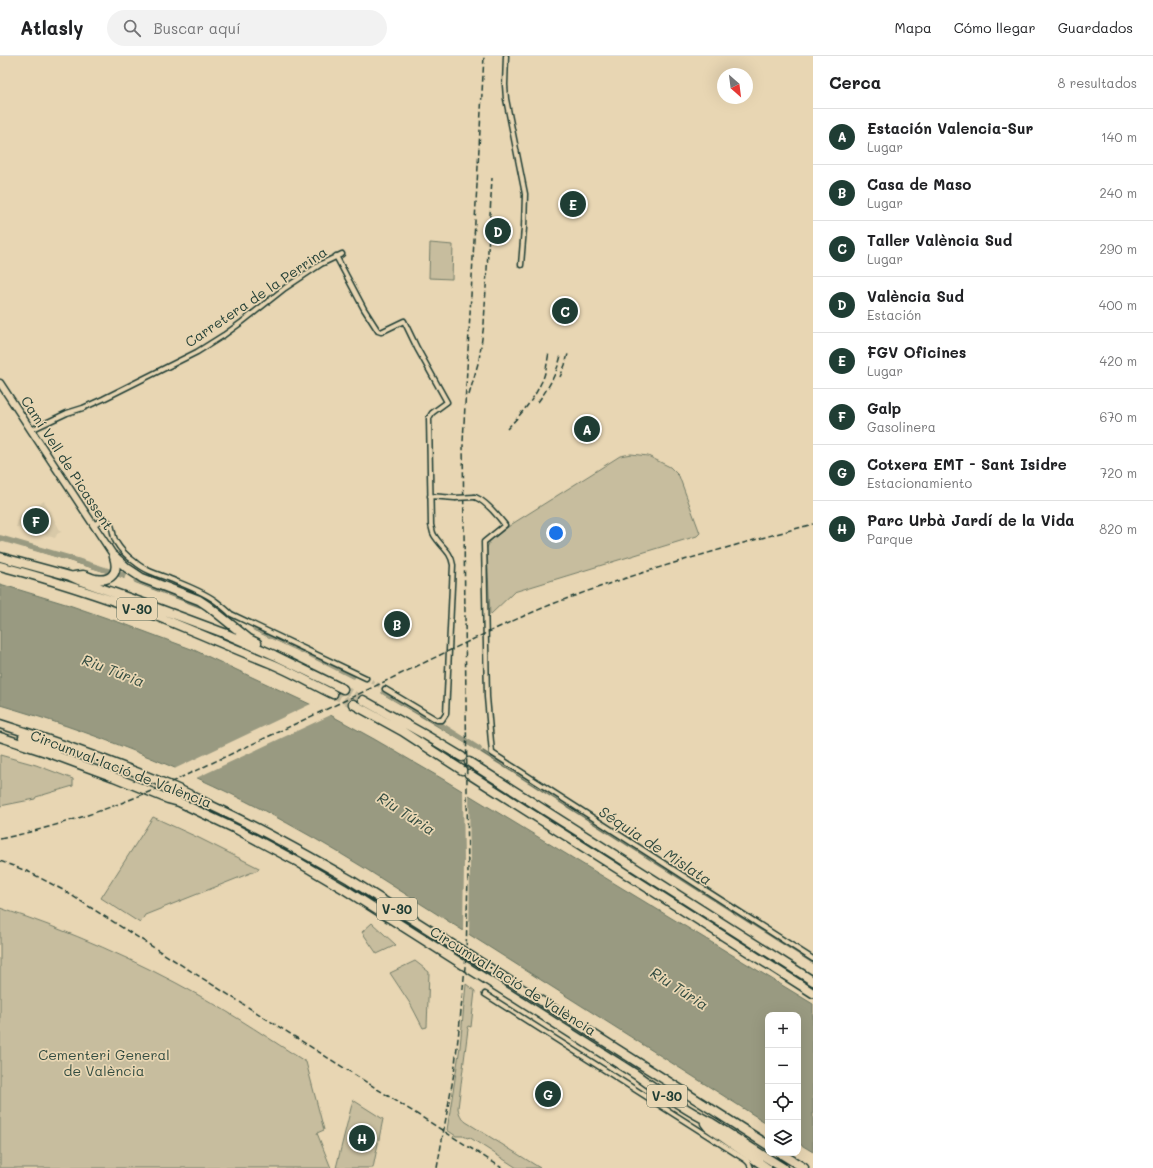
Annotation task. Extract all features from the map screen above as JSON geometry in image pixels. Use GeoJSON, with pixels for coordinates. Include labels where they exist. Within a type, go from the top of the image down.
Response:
{"type":"FeatureCollection","features":[{"type":"Feature","properties":{"kind":"highway"},"geometry":{"type":"LineString","coordinates":[[70,576],[83,575],[103,580],[108,578],[112,576],[116,568],[114,556]]}},
{"type":"Feature","properties":{"kind":"highway"},"geometry":{"type":"LineString","coordinates":[[114,556],[127,568],[142,578],[199,600],[249,639],[264,647],[274,655]]}},
{"type":"Feature","properties":{"kind":"highway","name":"V-30"},"geometry":{"type":"LineString","coordinates":[[0,557],[70,576],[224,633],[274,655],[343,689]]}},
{"type":"Feature","properties":{"kind":"highway","name":"V-30"},"geometry":{"type":"LineString","coordinates":[[0,566],[79,589],[157,616],[258,659],[271,663],[333,694]]}},
{"type":"Feature","properties":{"kind":"highway"},"geometry":{"type":"LineString","coordinates":[[157,608],[166,614],[194,625],[260,656],[271,663]]}},
{"type":"Feature","properties":{"kind":"highway"},"geometry":{"type":"LineString","coordinates":[[363,700],[466,760],[813,981]]}},
{"type":"Feature","properties":{"kind":"highway"},"geometry":{"type":"LineString","coordinates":[[353,704],[402,731],[813,993]]}},
{"type":"Feature","properties":{"kind":"highway","name":"Circumval·lació de València"},"geometry":{"type":"LineString","coordinates":[[0,724],[54,741],[173,787],[300,850],[349,879],[765,1143]]}},
{"type":"Feature","properties":{"kind":"highway"},"geometry":{"type":"LineString","coordinates":[[0,729],[115,772],[169,795],[179,802]]}},
{"type":"Feature","properties":{"kind":"highway","name":"Circumval·lació de València"},"geometry":{"type":"LineString","coordinates":[[0,737],[58,756],[179,802],[238,830],[284,855],[344,889],[783,1168]]}},
{"type":"Feature","properties":{"kind":"highway"},"geometry":{"type":"LineString","coordinates":[[790,967],[803,969],[813,975]]}},
{"type":"Feature","properties":{"kind":"highway"},"geometry":{"type":"LineString","coordinates":[[699,1116],[708,1127],[767,1168]]}},
{"type":"Feature","properties":{"kind":"highway"},"geometry":{"type":"LineString","coordinates":[[785,1156],[804,1168]]}},
{"type":"Feature","properties":{"kind":"street"},"geometry":{"type":"LineString","coordinates":[[506,56],[506,99],[524,194],[524,228],[521,265]]}},
{"type":"Feature","properties":{"kind":"street","name":"Carretera de la Perrina"},"geometry":{"type":"LineString","coordinates":[[31,430],[67,413],[103,399],[197,352],[242,322],[285,288],[321,264],[342,254]]}},
{"type":"Feature","properties":{"kind":"street"},"geometry":{"type":"LineString","coordinates":[[336,256],[364,309],[378,331],[381,332],[404,321],[447,402],[432,413],[429,418],[431,525],[434,535],[448,551],[453,565],[446,714],[442,720],[437,720],[385,689]]}},
{"type":"Feature","properties":{"kind":"street","name":"Camí Vell de Picassent"},"geometry":{"type":"LineString","coordinates":[[0,383],[114,556]]}},
{"type":"Feature","properties":{"kind":"street"},"geometry":{"type":"LineString","coordinates":[[430,496],[455,498],[475,497],[480,499],[505,525],[484,542],[487,697],[492,753],[813,959]]}},
{"type":"Feature","properties":{"kind":"street"},"geometry":{"type":"LineString","coordinates":[[93,525],[104,519],[108,520],[113,528],[116,544],[133,561],[149,571],[201,592],[217,602],[231,614],[366,678]]}},
{"type":"Feature","properties":{"kind":"street"},"geometry":{"type":"LineString","coordinates":[[485,994],[746,1160],[751,1168]]}},
{"type":"Feature","properties":{"kind":"shaded area"},"geometry":{"type":"Polygon","coordinates":[[[44,501],[61,532],[57,534],[55,538],[16,527],[20,515],[44,501]]]}},
{"type":"Feature","properties":{"kind":"green space"},"geometry":{"type":"Polygon","coordinates":[[[430,243],[453,245],[452,279],[429,278],[430,243]]]}},
{"type":"Feature","properties":{"kind":"green space"},"geometry":{"type":"Polygon","coordinates":[[[631,454],[648,456],[670,467],[679,476],[700,533],[697,536],[514,592],[490,615],[487,548],[490,541],[512,524],[620,456],[631,454]]]}},
{"type":"Feature","properties":{"kind":"green space"},"geometry":{"type":"Polygon","coordinates":[[[0,755],[36,765],[73,779],[73,786],[36,797],[35,799],[0,806],[0,755]]]}},
{"type":"Feature","properties":{"kind":"green space"},"geometry":{"type":"Polygon","coordinates":[[[153,817],[259,868],[258,870],[145,915],[140,923],[101,898],[153,817]]]}},
{"type":"Feature","properties":{"kind":"green space","name":"Cementeri General de València"},"geometry":{"type":"Polygon","coordinates":[[[0,908],[77,936],[152,970],[240,1020],[306,1062],[324,1130],[317,1133],[331,1168],[0,1168],[0,908]]]}},
{"type":"Feature","properties":{"kind":"green space"},"geometry":{"type":"Polygon","coordinates":[[[372,923],[396,945],[377,954],[362,932],[372,923]]]}},
{"type":"Feature","properties":{"kind":"green space"},"geometry":{"type":"Polygon","coordinates":[[[415,961],[429,972],[427,1027],[423,1028],[411,1005],[390,973],[415,961]]]}},
{"type":"Feature","properties":{"kind":"green space"},"geometry":{"type":"Polygon","coordinates":[[[466,984],[475,991],[471,1027],[468,1026],[467,1028],[458,1108],[460,1114],[466,1122],[540,1168],[517,1168],[469,1137],[456,1136],[447,1130],[460,1047],[466,984]]]}},
{"type":"Feature","properties":{"kind":"green space"},"geometry":{"type":"Polygon","coordinates":[[[353,1100],[383,1119],[373,1168],[336,1168],[353,1100]]]}},
{"type":"Feature","properties":{"kind":"water","name":"Riu Túria"},"geometry":{"type":"Polygon","coordinates":[[[0,584],[69,605],[194,650],[314,706],[441,778],[813,1004],[813,1152],[801,1145],[801,1012],[765,1012],[765,1122],[366,869],[288,823],[230,793],[166,764],[67,726],[0,705],[0,584]]]}},
{"type":"Feature","properties":{"kind":"pier"},"geometry":{"type":"Polygon","coordinates":[[[313,703],[333,714],[194,779],[172,770],[313,703]]]}},
{"type":"Feature","properties":{"kind":"pier"},"geometry":{"type":"Polygon","coordinates":[[[463,788],[469,793],[469,935],[463,932],[463,788]]]}},
{"type":"Feature","properties":{"kind":"waterway","name":"Séquia de Mislata"},"geometry":{"type":"LineString","coordinates":[[0,538],[112,572]]}},
{"type":"Feature","properties":{"kind":"waterway","name":"Séquia de Mislata"},"geometry":{"type":"LineString","coordinates":[[0,539],[110,573]]}},
{"type":"Feature","properties":{"kind":"waterway","name":"Séquia de Mislata"},"geometry":{"type":"LineString","coordinates":[[118,574],[123,575]]}},
{"type":"Feature","properties":{"kind":"waterway","name":"Séquia de Mislata"},"geometry":{"type":"LineString","coordinates":[[117,575],[124,578]]}},
{"type":"Feature","properties":{"kind":"waterway","name":"Séquia de Mislata"},"geometry":{"type":"LineString","coordinates":[[136,580],[179,596]]}},
{"type":"Feature","properties":{"kind":"waterway","name":"Séquia de Mislata"},"geometry":{"type":"LineString","coordinates":[[135,582],[200,607]]}},
{"type":"Feature","properties":{"kind":"waterway","name":"Séquia de Mislata"},"geometry":{"type":"LineString","coordinates":[[255,628],[353,676]]}},
{"type":"Feature","properties":{"kind":"waterway","name":"Séquia de Mislata"},"geometry":{"type":"LineString","coordinates":[[254,630],[311,656],[352,677]]}},
{"type":"Feature","properties":{"kind":"waterway","name":"Séquia de Mislata"},"geometry":{"type":"LineString","coordinates":[[384,692],[422,713],[479,749]]}},
{"type":"Feature","properties":{"kind":"waterway","name":"Séquia de Mislata"},"geometry":{"type":"LineString","coordinates":[[384,694],[478,750]]}},
{"type":"Feature","properties":{"kind":"waterway","name":"Séquia de Mislata"},"geometry":{"type":"LineString","coordinates":[[483,751],[788,945]]}},
{"type":"Feature","properties":{"kind":"waterway","name":"Séquia de Mislata"},"geometry":{"type":"LineString","coordinates":[[481,752],[813,963]]}},
{"type":"Feature","properties":{"kind":"tunnel"},"geometry":{"type":"LineString","coordinates":[[366,678],[385,689]]}},
{"type":"Feature","properties":{"kind":"tunnel"},"geometry":{"type":"LineString","coordinates":[[343,689],[363,700]]}},
{"type":"Feature","properties":{"kind":"tunnel"},"geometry":{"type":"LineString","coordinates":[[333,694],[353,704]]}},
{"type":"Feature","properties":{"kind":"railway"},"geometry":{"type":"LineString","coordinates":[[437,1168],[454,1073],[466,956],[468,875],[463,442],[484,56]]}},
{"type":"Feature","properties":{"kind":"railway"},"geometry":{"type":"LineString","coordinates":[[469,395],[479,360],[484,324],[492,178]]}},
{"type":"Feature","properties":{"kind":"railway"},"geometry":{"type":"LineString","coordinates":[[507,429],[526,408],[538,390],[544,376],[549,352]]}},
{"type":"Feature","properties":{"kind":"railway"},"geometry":{"type":"LineString","coordinates":[[560,377],[568,354]]}},
{"type":"Feature","properties":{"kind":"railway"},"geometry":{"type":"LineString","coordinates":[[538,402],[552,380],[561,355]]}},
{"type":"Feature","properties":{"kind":"railway"},"geometry":{"type":"LineString","coordinates":[[0,839],[83,817],[163,786],[490,631],[550,605],[648,571],[713,551],[813,524]]}},
{"type":"Feature","properties":{"kind":"railway"},"geometry":{"type":"LineString","coordinates":[[0,861],[29,872],[63,890],[502,1168]]}},
{"type":"Feature","properties":{"kind":"place","name":"FGV Oficines"},"geometry":{"type":"Point","coordinates":[573,204]}},
{"type":"Feature","properties":{"kind":"place","name":"València Sud"},"geometry":{"type":"Point","coordinates":[498,231]}},
{"type":"Feature","properties":{"kind":"place","name":"Taller València Sud"},"geometry":{"type":"Point","coordinates":[565,311]}},
{"type":"Feature","properties":{"kind":"place","name":"Estación Valencia-Sur"},"geometry":{"type":"Point","coordinates":[587,429]}},
{"type":"Feature","properties":{"kind":"place","name":"Galp"},"geometry":{"type":"Point","coordinates":[36,521]}},
{"type":"Feature","properties":{"kind":"place","name":"Casa de Maso"},"geometry":{"type":"Point","coordinates":[397,624]}},
{"type":"Feature","properties":{"kind":"place","name":"Cotxera EMT - Sant Isidre"},"geometry":{"type":"Point","coordinates":[548,1094]}},
{"type":"Feature","properties":{"kind":"place","name":"Parc Urbà Jardí de la Vida"},"geometry":{"type":"Point","coordinates":[362,1138]}}]}
